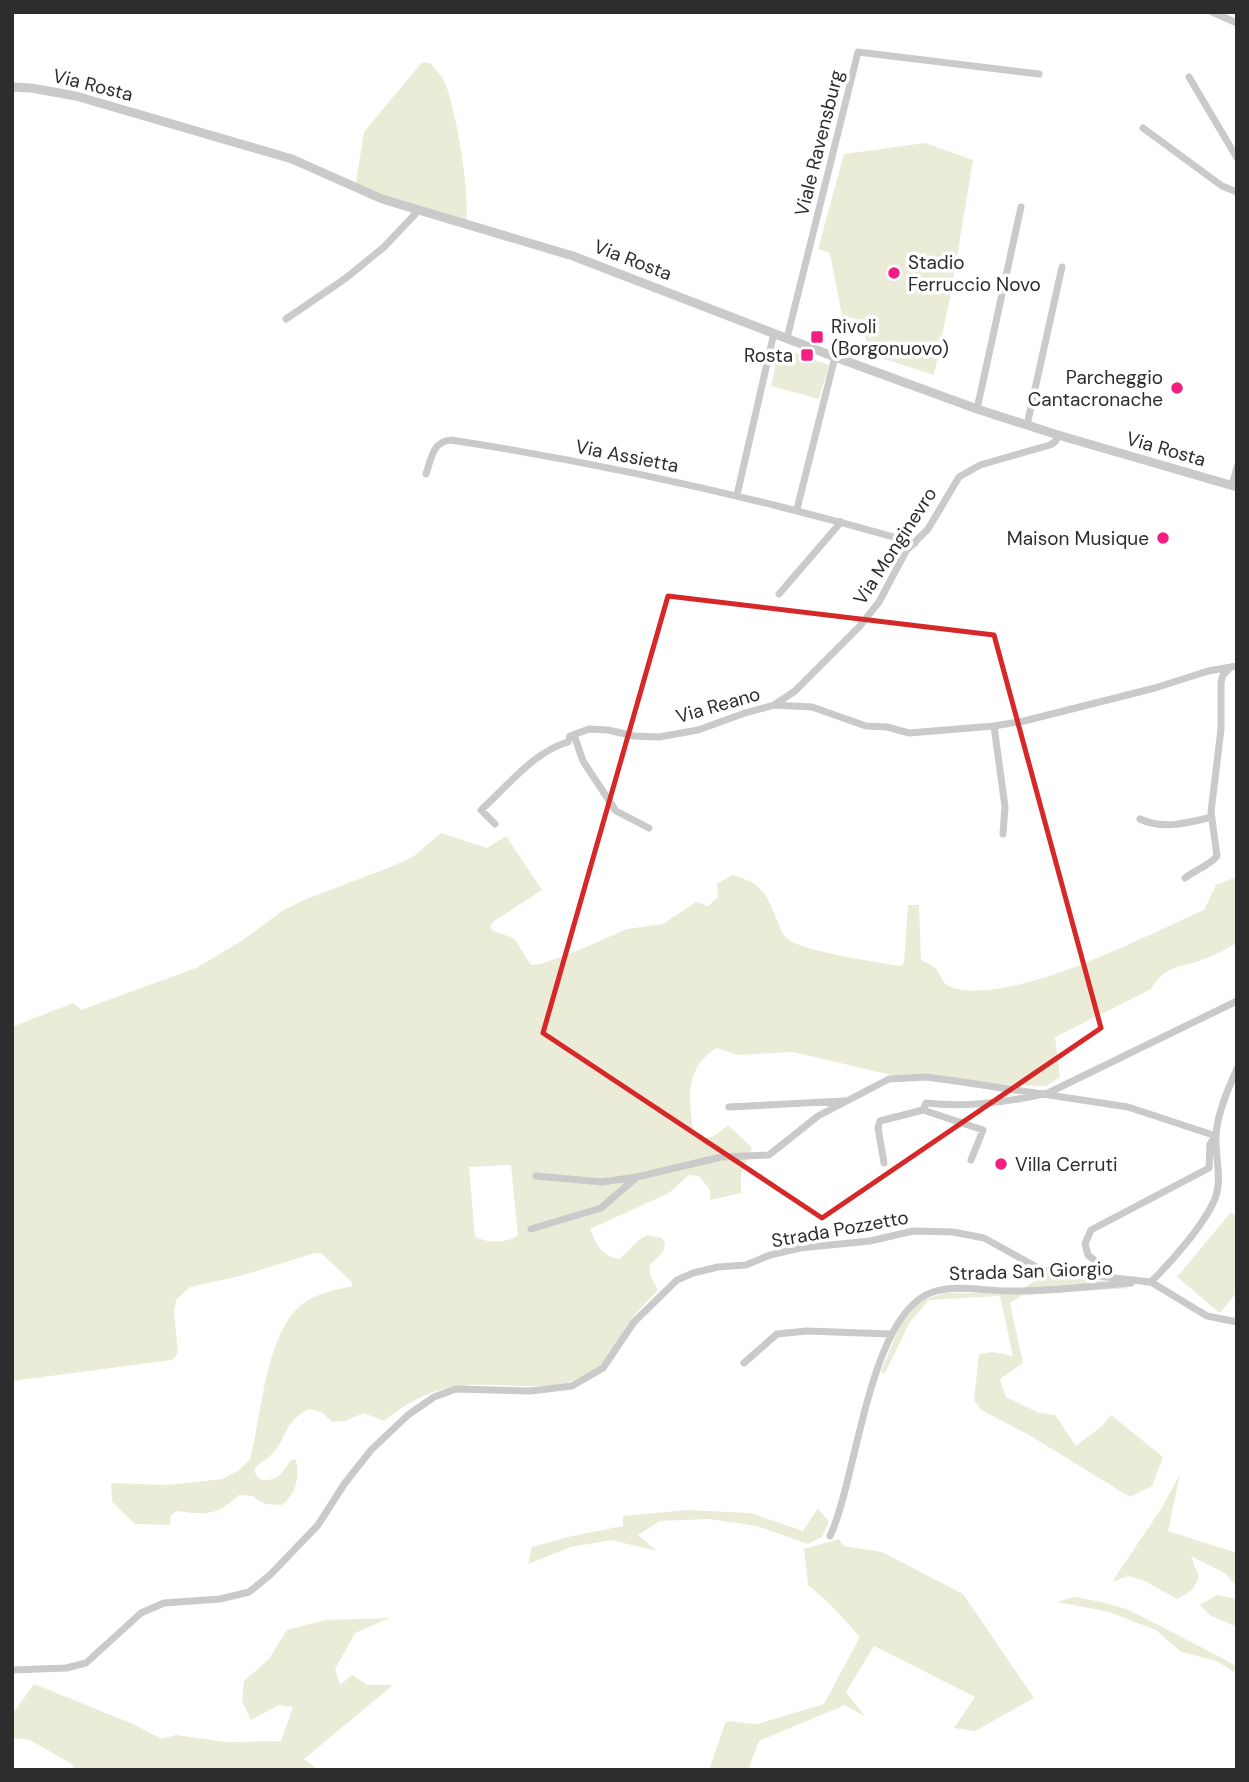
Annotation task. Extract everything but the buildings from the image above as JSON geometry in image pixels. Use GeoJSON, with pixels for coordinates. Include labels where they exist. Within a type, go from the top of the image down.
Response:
{"type":"FeatureCollection","features":[{"type":"Feature","properties":{"kind":"street"},"geometry":{"type":"LineString","coordinates":[[1212,12],[1237,23]]}},
{"type":"Feature","properties":{"kind":"street","name":"Viale Ravensburg"},"geometry":{"type":"LineString","coordinates":[[787,338],[858,52],[1039,74]]}},
{"type":"Feature","properties":{"kind":"street"},"geometry":{"type":"LineString","coordinates":[[1189,77],[1237,158]]}},
{"type":"Feature","properties":{"kind":"street","name":"Via Rosta"},"geometry":{"type":"LineString","coordinates":[[12,87],[76,96],[292,159],[369,194],[548,247],[977,409],[1235,487]]}},
{"type":"Feature","properties":{"kind":"street"},"geometry":{"type":"LineString","coordinates":[[1143,128],[1222,186],[1237,192]]}},
{"type":"Feature","properties":{"kind":"street"},"geometry":{"type":"LineString","coordinates":[[977,409],[1020,207]]}},
{"type":"Feature","properties":{"kind":"street"},"geometry":{"type":"LineString","coordinates":[[286,319],[346,278],[384,247],[419,210]]}},
{"type":"Feature","properties":{"kind":"street"},"geometry":{"type":"LineString","coordinates":[[1027,425],[1062,267]]}},
{"type":"Feature","properties":{"kind":"street"},"geometry":{"type":"LineString","coordinates":[[737,495],[774,333]]}},
{"type":"Feature","properties":{"kind":"street"},"geometry":{"type":"LineString","coordinates":[[797,509],[835,357]]}},
{"type":"Feature","properties":{"kind":"street","name":"Via Monginevro"},"geometry":{"type":"LineString","coordinates":[[774,705],[795,691],[859,627],[879,602],[906,551],[928,529],[954,484],[965,472],[980,465],[1050,445],[1056,441],[1058,435]]}},
{"type":"Feature","properties":{"kind":"street","name":"Via Assietta"},"geometry":{"type":"LineString","coordinates":[[426,474],[436,446],[442,441],[452,440],[611,468],[737,495],[797,509],[915,543]]}},
{"type":"Feature","properties":{"kind":"street"},"geometry":{"type":"LineString","coordinates":[[1235,487],[1237,467]]}},
{"type":"Feature","properties":{"kind":"street"},"geometry":{"type":"LineString","coordinates":[[779,594],[841,522]]}},
{"type":"Feature","properties":{"kind":"street"},"geometry":{"type":"LineString","coordinates":[[1185,877],[1212,862],[1217,856],[1212,817],[1221,729],[1221,682],[1223,675],[1234,666]]}},
{"type":"Feature","properties":{"kind":"street","name":"Via Reano"},"geometry":{"type":"LineString","coordinates":[[495,824],[481,810],[532,760],[553,747],[568,743],[569,736],[589,729],[659,737],[698,730],[774,705],[812,707],[866,726],[887,727],[909,733],[994,726],[1024,722],[1234,666]]}},
{"type":"Feature","properties":{"kind":"street"},"geometry":{"type":"LineString","coordinates":[[994,726],[1005,807],[1003,834]]}},
{"type":"Feature","properties":{"kind":"street"},"geometry":{"type":"LineString","coordinates":[[574,735],[583,761],[616,811],[649,828]]}},
{"type":"Feature","properties":{"kind":"street"},"geometry":{"type":"LineString","coordinates":[[1140,819],[1152,825],[1168,825],[1212,817]]}},
{"type":"Feature","properties":{"kind":"street"},"geometry":{"type":"LineString","coordinates":[[923,1110],[926,1103],[952,1106],[1048,1093],[1237,1001]]}},
{"type":"Feature","properties":{"kind":"street"},"geometry":{"type":"LineString","coordinates":[[1236,1320],[1207,1316],[1151,1282],[1191,1237],[1215,1198],[1219,1181],[1216,1136],[1224,1101],[1237,1069]]}},
{"type":"Feature","properties":{"kind":"street"},"geometry":{"type":"LineString","coordinates":[[536,1176],[602,1182],[637,1177],[721,1157],[769,1156],[818,1116],[889,1079],[926,1077],[1007,1090],[1048,1093],[1128,1107],[1216,1136]]}},
{"type":"Feature","properties":{"kind":"street"},"geometry":{"type":"LineString","coordinates":[[729,1107],[846,1101]]}},
{"type":"Feature","properties":{"kind":"street"},"geometry":{"type":"LineString","coordinates":[[884,1163],[878,1128],[880,1121],[923,1110],[983,1130],[971,1160]]}},
{"type":"Feature","properties":{"kind":"street"},"geometry":{"type":"LineString","coordinates":[[1093,1259],[1088,1255],[1085,1244],[1091,1230],[1209,1168],[1210,1144],[1216,1136]]}},
{"type":"Feature","properties":{"kind":"street"},"geometry":{"type":"LineString","coordinates":[[531,1229],[601,1208],[637,1177]]}},
{"type":"Feature","properties":{"kind":"street","name":"Strada Pozzetto"},"geometry":{"type":"LineString","coordinates":[[12,1670],[66,1668],[86,1662],[141,1613],[164,1603],[220,1599],[249,1591],[270,1575],[318,1525],[345,1483],[371,1450],[408,1415],[434,1397],[456,1389],[531,1391],[572,1386],[603,1368],[635,1322],[677,1280],[693,1273],[718,1267],[746,1265],[770,1255],[800,1248],[870,1241],[913,1231],[953,1232],[984,1238],[1042,1270],[1151,1282]]}},
{"type":"Feature","properties":{"kind":"street","name":"Strada San Giorgio"},"geometry":{"type":"LineString","coordinates":[[830,1536],[871,1390],[890,1334],[920,1297],[935,1291],[957,1288],[1010,1291],[1151,1282]]}},
{"type":"Feature","properties":{"kind":"street"},"geometry":{"type":"LineString","coordinates":[[744,1363],[777,1334],[807,1331],[890,1334]]}},
{"type":"Feature","properties":{"kind":"highlighted area"},"geometry":{"type":"Polygon","coordinates":[[[668,596],[994,635],[1101,1028],[822,1218],[543,1033],[668,596]]]}},
{"type":"Feature","properties":{"kind":"green space"},"geometry":{"type":"Polygon","coordinates":[[[422,62],[430,63],[441,76],[450,99],[464,174],[466,224],[355,188],[364,132],[422,62]]]}},
{"type":"Feature","properties":{"kind":"green space","name":"Stadio Ferruccio Novo"},"geometry":{"type":"Polygon","coordinates":[[[925,143],[973,160],[934,375],[869,354],[862,320],[842,316],[830,253],[818,249],[844,154],[925,143]]]}},
{"type":"Feature","properties":{"kind":"green space"},"geometry":{"type":"Polygon","coordinates":[[[779,347],[829,365],[819,399],[771,386],[779,347]]]}},
{"type":"Feature","properties":{"kind":"green space"},"geometry":{"type":"Polygon","coordinates":[[[441,833],[487,848],[506,836],[542,890],[490,926],[493,931],[514,938],[531,965],[574,952],[627,929],[663,924],[696,902],[708,906],[718,897],[717,884],[732,875],[758,886],[770,904],[785,937],[793,942],[839,955],[900,966],[904,963],[908,905],[919,905],[921,960],[935,968],[943,981],[957,989],[984,990],[1015,986],[1082,964],[1204,910],[1216,885],[1234,878],[1237,882],[1237,943],[1207,958],[1169,970],[1151,989],[1055,1037],[1060,1077],[1046,1086],[891,1075],[793,1052],[737,1055],[717,1048],[698,1065],[693,1076],[690,1098],[694,1136],[708,1138],[728,1125],[752,1148],[741,1176],[741,1193],[710,1200],[710,1190],[699,1176],[689,1175],[669,1193],[590,1229],[603,1252],[619,1259],[647,1235],[662,1238],[665,1244],[663,1252],[650,1265],[650,1275],[658,1290],[626,1327],[600,1366],[584,1377],[548,1386],[473,1385],[445,1389],[417,1399],[384,1421],[364,1413],[345,1421],[332,1422],[323,1413],[309,1409],[294,1420],[275,1450],[254,1471],[259,1479],[270,1480],[282,1473],[291,1460],[296,1460],[296,1485],[291,1496],[282,1505],[265,1504],[252,1496],[239,1495],[224,1507],[211,1512],[177,1511],[171,1515],[170,1525],[135,1524],[112,1502],[111,1483],[167,1485],[223,1479],[239,1470],[250,1459],[272,1355],[289,1319],[306,1301],[352,1286],[352,1282],[322,1254],[315,1253],[240,1276],[190,1287],[176,1300],[174,1312],[178,1353],[172,1360],[12,1381],[12,1027],[73,1003],[81,1010],[196,968],[243,940],[282,911],[414,856],[441,833]],[[511,1165],[469,1167],[475,1237],[497,1242],[518,1235],[511,1165]]]}},
{"type":"Feature","properties":{"kind":"green space"},"geometry":{"type":"Polygon","coordinates":[[[1231,1212],[1237,1217],[1237,1292],[1220,1313],[1177,1277],[1231,1212]]]}},
{"type":"Feature","properties":{"kind":"green space"},"geometry":{"type":"Polygon","coordinates":[[[1046,1274],[1103,1281],[1129,1288],[1023,1295],[1010,1303],[1023,1363],[1000,1379],[1006,1397],[1039,1413],[1055,1415],[1076,1446],[1102,1426],[1111,1415],[1163,1457],[1152,1486],[1130,1497],[1029,1435],[981,1410],[974,1400],[979,1354],[992,1352],[1013,1356],[1000,1296],[929,1300],[910,1322],[885,1373],[881,1372],[900,1325],[920,1301],[944,1293],[1015,1293],[1046,1274]]]}},
{"type":"Feature","properties":{"kind":"green space"},"geometry":{"type":"Polygon","coordinates":[[[1180,1474],[1168,1531],[1237,1553],[1237,1587],[1225,1573],[1191,1556],[1199,1578],[1192,1590],[1177,1599],[1145,1581],[1128,1576],[1112,1582],[1161,1509],[1180,1474]]]}},
{"type":"Feature","properties":{"kind":"green space"},"geometry":{"type":"Polygon","coordinates":[[[818,1508],[829,1522],[822,1537],[808,1544],[757,1526],[709,1519],[660,1521],[638,1535],[657,1551],[611,1540],[571,1547],[528,1564],[532,1547],[623,1526],[623,1516],[687,1510],[750,1513],[803,1531],[818,1508]]]}},
{"type":"Feature","properties":{"kind":"green space"},"geometry":{"type":"Polygon","coordinates":[[[839,1539],[844,1546],[882,1552],[963,1594],[1034,1698],[975,1731],[954,1728],[975,1697],[874,1646],[846,1692],[866,1717],[845,1705],[759,1741],[748,1770],[709,1770],[726,1721],[757,1724],[824,1704],[860,1637],[829,1603],[808,1585],[804,1549],[839,1539]]]}},
{"type":"Feature","properties":{"kind":"green space"},"geometry":{"type":"Polygon","coordinates":[[[1217,1595],[1237,1599],[1237,1627],[1211,1616],[1200,1605],[1217,1595]]]}},
{"type":"Feature","properties":{"kind":"green space"},"geometry":{"type":"Polygon","coordinates":[[[1074,1597],[1129,1610],[1226,1660],[1237,1667],[1237,1674],[1217,1661],[1181,1652],[1156,1630],[1109,1612],[1057,1602],[1074,1597]]]}},
{"type":"Feature","properties":{"kind":"green space"},"geometry":{"type":"Polygon","coordinates":[[[390,1618],[355,1633],[335,1669],[340,1685],[352,1675],[368,1685],[393,1685],[304,1759],[318,1770],[74,1770],[72,1764],[30,1740],[12,1738],[12,1715],[34,1684],[133,1724],[162,1739],[176,1735],[226,1742],[281,1741],[293,1707],[279,1705],[251,1720],[242,1701],[244,1681],[269,1659],[287,1630],[326,1620],[390,1618]]]}},
{"type":"Feature","properties":{"kind":"place","name":"Stadio Ferruccio Novo"},"geometry":{"type":"Point","coordinates":[894,273]}},
{"type":"Feature","properties":{"kind":"place","name":"Rivoli (Borgonuovo)"},"geometry":{"type":"Point","coordinates":[817,337]}},
{"type":"Feature","properties":{"kind":"place","name":"Rosta"},"geometry":{"type":"Point","coordinates":[807,355]}},
{"type":"Feature","properties":{"kind":"place","name":"Parcheggio Cantacronache"},"geometry":{"type":"Point","coordinates":[1177,388]}},
{"type":"Feature","properties":{"kind":"place","name":"Maison Musique"},"geometry":{"type":"Point","coordinates":[1163,538]}},
{"type":"Feature","properties":{"kind":"place","name":"Villa Cerruti"},"geometry":{"type":"Point","coordinates":[1001,1164]}}]}
